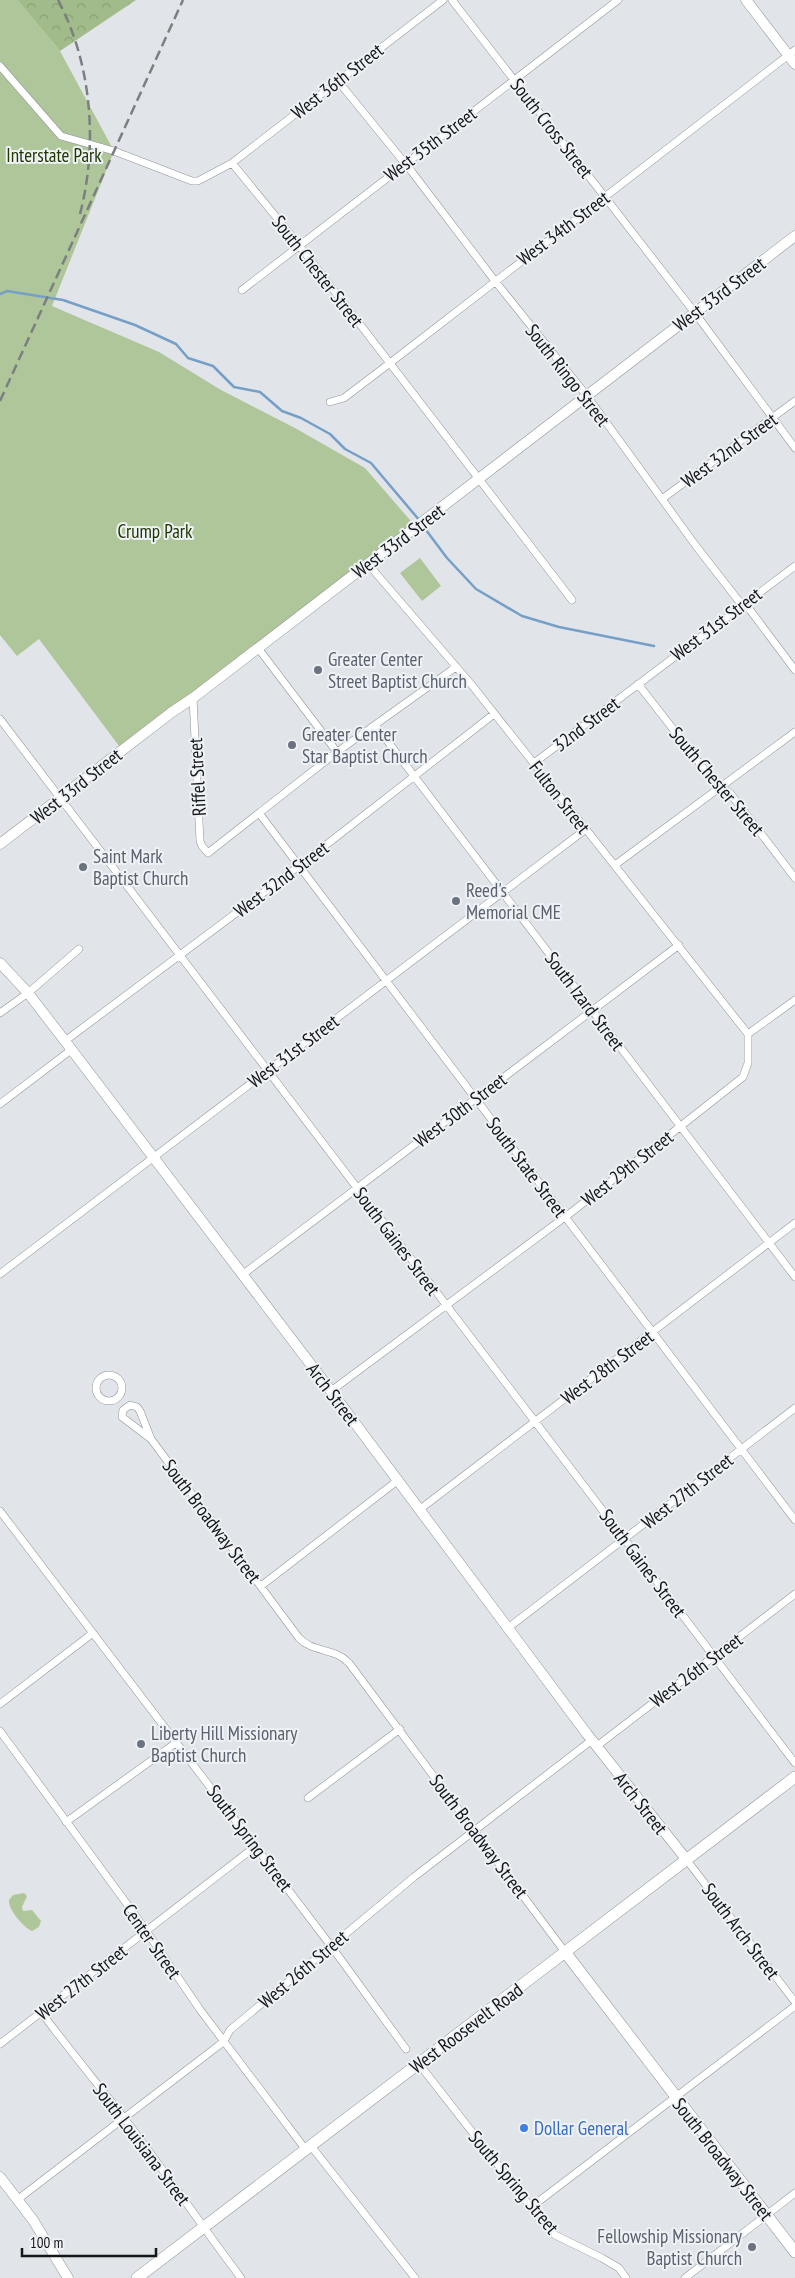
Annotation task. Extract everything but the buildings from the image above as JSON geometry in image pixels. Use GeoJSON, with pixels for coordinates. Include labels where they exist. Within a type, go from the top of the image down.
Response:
{"type":"FeatureCollection","features":[{"type":"Feature","properties":{"kind":"main road","name":"West Roosevelt Road"},"geometry":{"type":"LineString","coordinates":[[137,2278],[795,1777]]}},
{"type":"Feature","properties":{"kind":"main road","name":"South Broadway Street"},"geometry":{"type":"LineString","coordinates":[[565,1952],[795,2252]]}},
{"type":"Feature","properties":{"kind":"street","name":"West 36th Street"},"geometry":{"type":"LineString","coordinates":[[232,163],[443,0]]}},
{"type":"Feature","properties":{"kind":"street","name":"South Cross Street"},"geometry":{"type":"LineString","coordinates":[[452,0],[695,313],[795,448]]}},
{"type":"Feature","properties":{"kind":"street","name":"West 35th Street"},"geometry":{"type":"LineString","coordinates":[[242,290],[404,163],[618,0]]}},
{"type":"Feature","properties":{"kind":"street"},"geometry":{"type":"LineString","coordinates":[[746,0],[792,53],[795,64]]}},
{"type":"Feature","properties":{"kind":"street","name":"West 34th Street"},"geometry":{"type":"LineString","coordinates":[[330,402],[344,398],[792,53]]}},
{"type":"Feature","properties":{"kind":"street"},"geometry":{"type":"LineString","coordinates":[[0,66],[55,131],[68,140],[114,151],[192,181],[204,180],[232,163]]}},
{"type":"Feature","properties":{"kind":"street","name":"South Ringo Street"},"geometry":{"type":"LineString","coordinates":[[338,81],[587,396],[696,546],[750,610],[795,670]]}},
{"type":"Feature","properties":{"kind":"street","name":"South Chester Street"},"geometry":{"type":"LineString","coordinates":[[232,163],[299,245],[572,600]]}},
{"type":"Feature","properties":{"kind":"street","name":"West 33rd Street"},"geometry":{"type":"LineString","coordinates":[[0,844],[795,236]]}},
{"type":"Feature","properties":{"kind":"street","name":"West 32nd Street"},"geometry":{"type":"LineString","coordinates":[[662,499],[795,401]]}},
{"type":"Feature","properties":{"kind":"street","name":"Fulton Street"},"geometry":{"type":"LineString","coordinates":[[368,564],[456,667],[534,763],[748,1034]]}},
{"type":"Feature","properties":{"kind":"street","name":"West 31st Street"},"geometry":{"type":"LineString","coordinates":[[638,684],[795,566]]}},
{"type":"Feature","properties":{"kind":"street"},"geometry":{"type":"LineString","coordinates":[[258,648],[337,752]]}},
{"type":"Feature","properties":{"kind":"street"},"geometry":{"type":"LineString","coordinates":[[259,813],[337,752],[376,726],[456,667]]}},
{"type":"Feature","properties":{"kind":"street","name":"South Chester Street"},"geometry":{"type":"LineString","coordinates":[[638,684],[719,788],[730,793],[795,878]]}},
{"type":"Feature","properties":{"kind":"street","name":"32nd Street"},"geometry":{"type":"LineString","coordinates":[[534,763],[638,684]]}},
{"type":"Feature","properties":{"kind":"street","name":"Riffel Street"},"geometry":{"type":"LineString","coordinates":[[193,698],[200,841],[202,846],[208,853],[259,813]]}},
{"type":"Feature","properties":{"kind":"street","name":"West 32nd Street"},"geometry":{"type":"LineString","coordinates":[[0,1104],[68,1045],[180,955],[299,866],[494,714]]}},
{"type":"Feature","properties":{"kind":"street","name":"South Gaines Street"},"geometry":{"type":"LineString","coordinates":[[0,719],[795,1763]]}},
{"type":"Feature","properties":{"kind":"street","name":"South Izard Street"},"geometry":{"type":"LineString","coordinates":[[376,726],[795,1277]]}},
{"type":"Feature","properties":{"kind":"street"},"geometry":{"type":"LineString","coordinates":[[615,866],[795,732]]}},
{"type":"Feature","properties":{"kind":"street","name":"South State Street"},"geometry":{"type":"LineString","coordinates":[[259,813],[795,1520]]}},
{"type":"Feature","properties":{"kind":"street","name":"West 31st Street"},"geometry":{"type":"LineString","coordinates":[[0,1274],[586,829]]}},
{"type":"Feature","properties":{"kind":"street","name":"West 30th Street"},"geometry":{"type":"LineString","coordinates":[[242,1275],[679,945]]}},
{"type":"Feature","properties":{"kind":"street"},"geometry":{"type":"LineString","coordinates":[[0,1013],[28,993],[79,949]]}},
{"type":"Feature","properties":{"kind":"street","name":"Arch Street"},"geometry":{"type":"LineString","coordinates":[[0,963],[28,993],[68,1045],[331,1391],[594,1743],[686,1859]]}},
{"type":"Feature","properties":{"kind":"street"},"geometry":{"type":"LineString","coordinates":[[748,1034],[795,1000]]}},
{"type":"Feature","properties":{"kind":"street","name":"West 29th Street"},"geometry":{"type":"LineString","coordinates":[[331,1391],[565,1217],[745,1075],[748,1063],[748,1034]]}},
{"type":"Feature","properties":{"kind":"street","name":"West 28th Street"},"geometry":{"type":"LineString","coordinates":[[419,1510],[770,1244],[795,1223]]}},
{"type":"Feature","properties":{"kind":"street","name":"South Broadway Street"},"geometry":{"type":"LineString","coordinates":[[118,1399],[125,1407]]}},
{"type":"Feature","properties":{"kind":"street","name":"South Broadway Street"},"geometry":{"type":"LineString","coordinates":[[151,1438],[125,1421],[122,1414],[125,1407],[130,1405],[137,1407],[151,1438],[303,1643],[342,1656],[400,1730],[565,1952]]}},
{"type":"Feature","properties":{"kind":"street","name":"West 27th Street"},"geometry":{"type":"LineString","coordinates":[[508,1628],[795,1408]]}},
{"type":"Feature","properties":{"kind":"street"},"geometry":{"type":"LineString","coordinates":[[261,1586],[397,1481]]}},
{"type":"Feature","properties":{"kind":"street","name":"South Spring Street"},"geometry":{"type":"LineString","coordinates":[[0,1511],[256,1846],[406,2049]]}},
{"type":"Feature","properties":{"kind":"street","name":"West 26th Street"},"geometry":{"type":"LineString","coordinates":[[17,2200],[224,2041],[230,2030],[475,1830],[714,1656],[795,1594]]}},
{"type":"Feature","properties":{"kind":"street"},"geometry":{"type":"LineString","coordinates":[[0,1704],[93,1633]]}},
{"type":"Feature","properties":{"kind":"street"},"geometry":{"type":"LineString","coordinates":[[308,1798],[400,1730]]}},
{"type":"Feature","properties":{"kind":"street","name":"Center Street"},"geometry":{"type":"LineString","coordinates":[[0,1731],[138,1919],[145,1932],[224,2041],[308,2148],[415,2278]]}},
{"type":"Feature","properties":{"kind":"street"},"geometry":{"type":"LineString","coordinates":[[66,1822],[177,1742]]}},
{"type":"Feature","properties":{"kind":"street","name":"West 27th Street"},"geometry":{"type":"LineString","coordinates":[[0,2044],[256,1846]]}},
{"type":"Feature","properties":{"kind":"street","name":"South Arch Street"},"geometry":{"type":"LineString","coordinates":[[686,1859],[795,2004]]}},
{"type":"Feature","properties":{"kind":"street"},"geometry":{"type":"LineString","coordinates":[[530,2208],[676,2098],[795,2004]]}},
{"type":"Feature","properties":{"kind":"street","name":"South Louisiana Street"},"geometry":{"type":"LineString","coordinates":[[41,2012],[124,2118],[204,2227],[209,2237],[241,2278]]}},
{"type":"Feature","properties":{"kind":"street","name":"South Spring Street"},"geometry":{"type":"LineString","coordinates":[[419,2064],[530,2208],[554,2236],[602,2258],[619,2268],[626,2278]]}},
{"type":"Feature","properties":{"kind":"street"},"geometry":{"type":"LineString","coordinates":[[0,2177],[46,2240],[68,2278]]}},
{"type":"Feature","properties":{"kind":"street"},"geometry":{"type":"LineString","coordinates":[[685,2278],[795,2194]]}},
{"type":"Feature","properties":{"kind":"green space","name":"Crump Park"},"geometry":{"type":"Polygon","coordinates":[[[0,0],[17,0],[60,51],[114,151],[52,306],[159,352],[221,390],[295,428],[365,468],[416,527],[122,750],[39,639],[17,656],[0,635],[0,0]]]}},
{"type":"Feature","properties":{"kind":"green space"},"geometry":{"type":"Polygon","coordinates":[[[17,0],[136,0],[60,51],[17,0]]]}},
{"type":"Feature","properties":{"kind":"green space"},"geometry":{"type":"Polygon","coordinates":[[[420,558],[441,586],[422,601],[400,573],[420,558]]]}},
{"type":"Feature","properties":{"kind":"green space"},"geometry":{"type":"Polygon","coordinates":[[[24,1893],[27,1896],[22,1907],[23,1911],[32,1910],[41,1921],[39,1927],[32,1931],[24,1926],[9,1904],[9,1900],[13,1895],[24,1893]]]}},
{"type":"Feature","properties":{"kind":"waterway"},"geometry":{"type":"LineString","coordinates":[[0,294],[7,291],[63,300],[135,325],[176,344],[188,358],[213,366],[234,387],[260,392],[282,411],[301,418],[330,434],[345,449],[371,463],[420,521]]}},
{"type":"Feature","properties":{"kind":"waterway"},"geometry":{"type":"LineString","coordinates":[[423,526],[447,558],[476,589],[522,616],[559,627],[654,646]]}},
{"type":"Feature","properties":{"kind":"railway"},"geometry":{"type":"LineString","coordinates":[[58,0],[78,51],[85,78],[88,105],[89,160],[86,188],[80,214]]}},
{"type":"Feature","properties":{"kind":"railway"},"geometry":{"type":"LineString","coordinates":[[0,401],[183,0]]}},
{"type":"Feature","properties":{"kind":"place","name":"Greater Center Street Baptist Church"},"geometry":{"type":"Point","coordinates":[318,670]}},
{"type":"Feature","properties":{"kind":"place","name":"Greater Center Star Baptist Church"},"geometry":{"type":"Point","coordinates":[292,745]}},
{"type":"Feature","properties":{"kind":"place","name":"Saint Mark Baptist Church"},"geometry":{"type":"Point","coordinates":[83,867]}},
{"type":"Feature","properties":{"kind":"place","name":"Reed's Memorial CME"},"geometry":{"type":"Point","coordinates":[456,901]}},
{"type":"Feature","properties":{"kind":"place","name":"Liberty Hill Missionary Baptist Church"},"geometry":{"type":"Point","coordinates":[141,1744]}},
{"type":"Feature","properties":{"kind":"place","name":"Dollar General"},"geometry":{"type":"Point","coordinates":[524,2128]}},
{"type":"Feature","properties":{"kind":"place","name":"Fellowship Missionary Baptist Church"},"geometry":{"type":"Point","coordinates":[752,2247]}},
{"type":"Feature","properties":{"kind":"park label","name":"Interstate Park"},"geometry":{"type":"Point","coordinates":[54,155]}}]}
